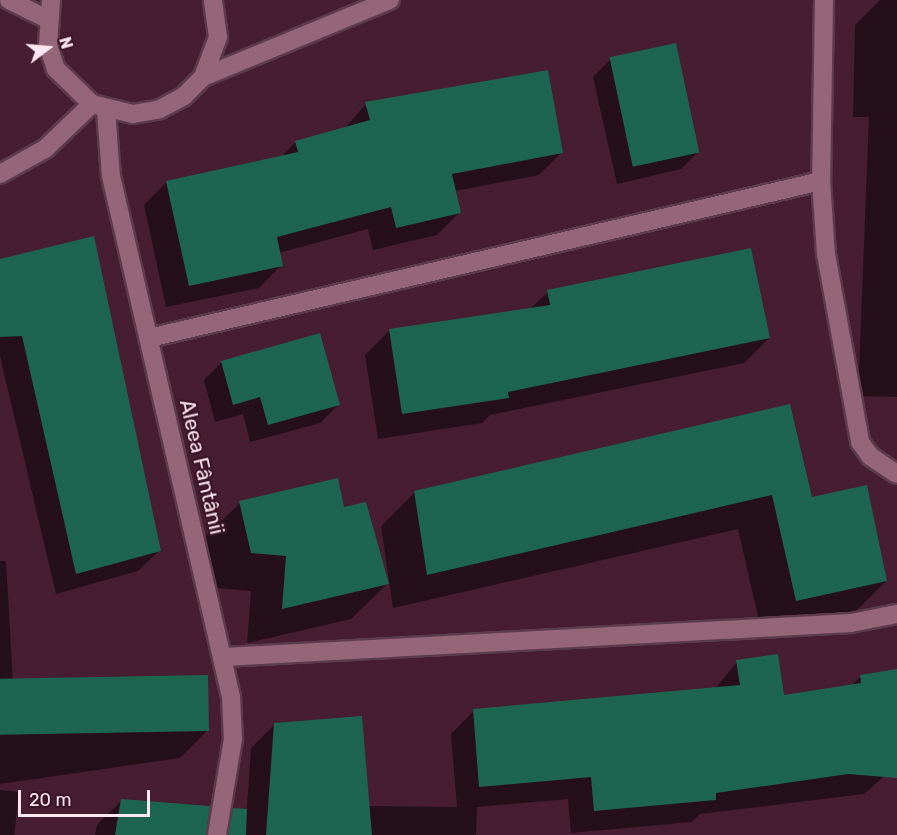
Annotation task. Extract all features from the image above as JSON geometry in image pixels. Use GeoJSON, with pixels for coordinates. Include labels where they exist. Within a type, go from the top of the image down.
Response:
{"type":"FeatureCollection","features":[{"type":"Feature","properties":{"kind":"street"},"geometry":{"type":"LineString","coordinates":[[9,0],[47,19]]}},
{"type":"Feature","properties":{"kind":"street"},"geometry":{"type":"LineString","coordinates":[[51,0],[47,19],[57,69],[99,107]]}},
{"type":"Feature","properties":{"kind":"street"},"geometry":{"type":"LineString","coordinates":[[203,77],[218,37],[213,0]]}},
{"type":"Feature","properties":{"kind":"street"},"geometry":{"type":"LineString","coordinates":[[0,174],[45,149],[99,107],[160,109],[184,96],[203,77],[390,0]]}},
{"type":"Feature","properties":{"kind":"street"},"geometry":{"type":"LineString","coordinates":[[825,0],[821,181],[826,254],[860,442],[870,456],[897,474]]}},
{"type":"Feature","properties":{"kind":"street","name":"Aleea Fântânii"},"geometry":{"type":"LineString","coordinates":[[99,107],[111,176],[224,657],[233,739],[217,835]]}},
{"type":"Feature","properties":{"kind":"street"},"geometry":{"type":"LineString","coordinates":[[149,338],[821,181]]}},
{"type":"Feature","properties":{"kind":"street"},"geometry":{"type":"LineString","coordinates":[[224,657],[851,623],[897,614]]}},
{"type":"Feature","properties":{"kind":"building"},"geometry":{"type":"Polygon","coordinates":[[[676,43],[699,153],[633,167],[609,57],[676,43]]]}},
{"type":"Feature","properties":{"kind":"building"},"geometry":{"type":"Polygon","coordinates":[[[548,70],[563,153],[452,174],[461,213],[396,228],[391,207],[277,237],[283,266],[189,286],[166,181],[298,152],[295,141],[370,120],[365,102],[548,70]]]}},
{"type":"Feature","properties":{"kind":"building"},"geometry":{"type":"Polygon","coordinates":[[[94,236],[161,551],[76,574],[22,336],[0,337],[0,259],[94,236]]]}},
{"type":"Feature","properties":{"kind":"building"},"geometry":{"type":"Polygon","coordinates":[[[751,248],[770,338],[508,392],[509,398],[402,414],[389,329],[550,305],[547,290],[751,248]]]}},
{"type":"Feature","properties":{"kind":"building"},"geometry":{"type":"Polygon","coordinates":[[[320,333],[340,405],[268,425],[260,397],[233,405],[221,361],[320,333]]]}},
{"type":"Feature","properties":{"kind":"building"},"geometry":{"type":"Polygon","coordinates":[[[790,404],[812,497],[867,485],[887,581],[796,601],[772,495],[427,575],[414,491],[790,404]]]}},
{"type":"Feature","properties":{"kind":"building"},"geometry":{"type":"Polygon","coordinates":[[[338,478],[344,507],[366,502],[389,584],[282,609],[286,556],[251,553],[239,501],[338,478]]]}},
{"type":"Feature","properties":{"kind":"building"},"geometry":{"type":"Polygon","coordinates":[[[778,654],[784,695],[861,683],[860,675],[897,669],[897,778],[848,774],[716,793],[716,800],[594,811],[591,777],[479,787],[473,709],[740,685],[736,660],[778,654]]]}},
{"type":"Feature","properties":{"kind":"building"},"geometry":{"type":"Polygon","coordinates":[[[208,675],[209,731],[0,735],[0,679],[208,675]]]}},
{"type":"Feature","properties":{"kind":"building"},"geometry":{"type":"Polygon","coordinates":[[[362,716],[372,835],[266,835],[274,723],[362,716]]]}},
{"type":"Feature","properties":{"kind":"building"},"geometry":{"type":"Polygon","coordinates":[[[121,799],[210,806],[206,835],[115,835],[121,799]]]}},
{"type":"Feature","properties":{"kind":"building"},"geometry":{"type":"Polygon","coordinates":[[[233,808],[247,809],[246,835],[228,835],[233,808]]]}}]}
